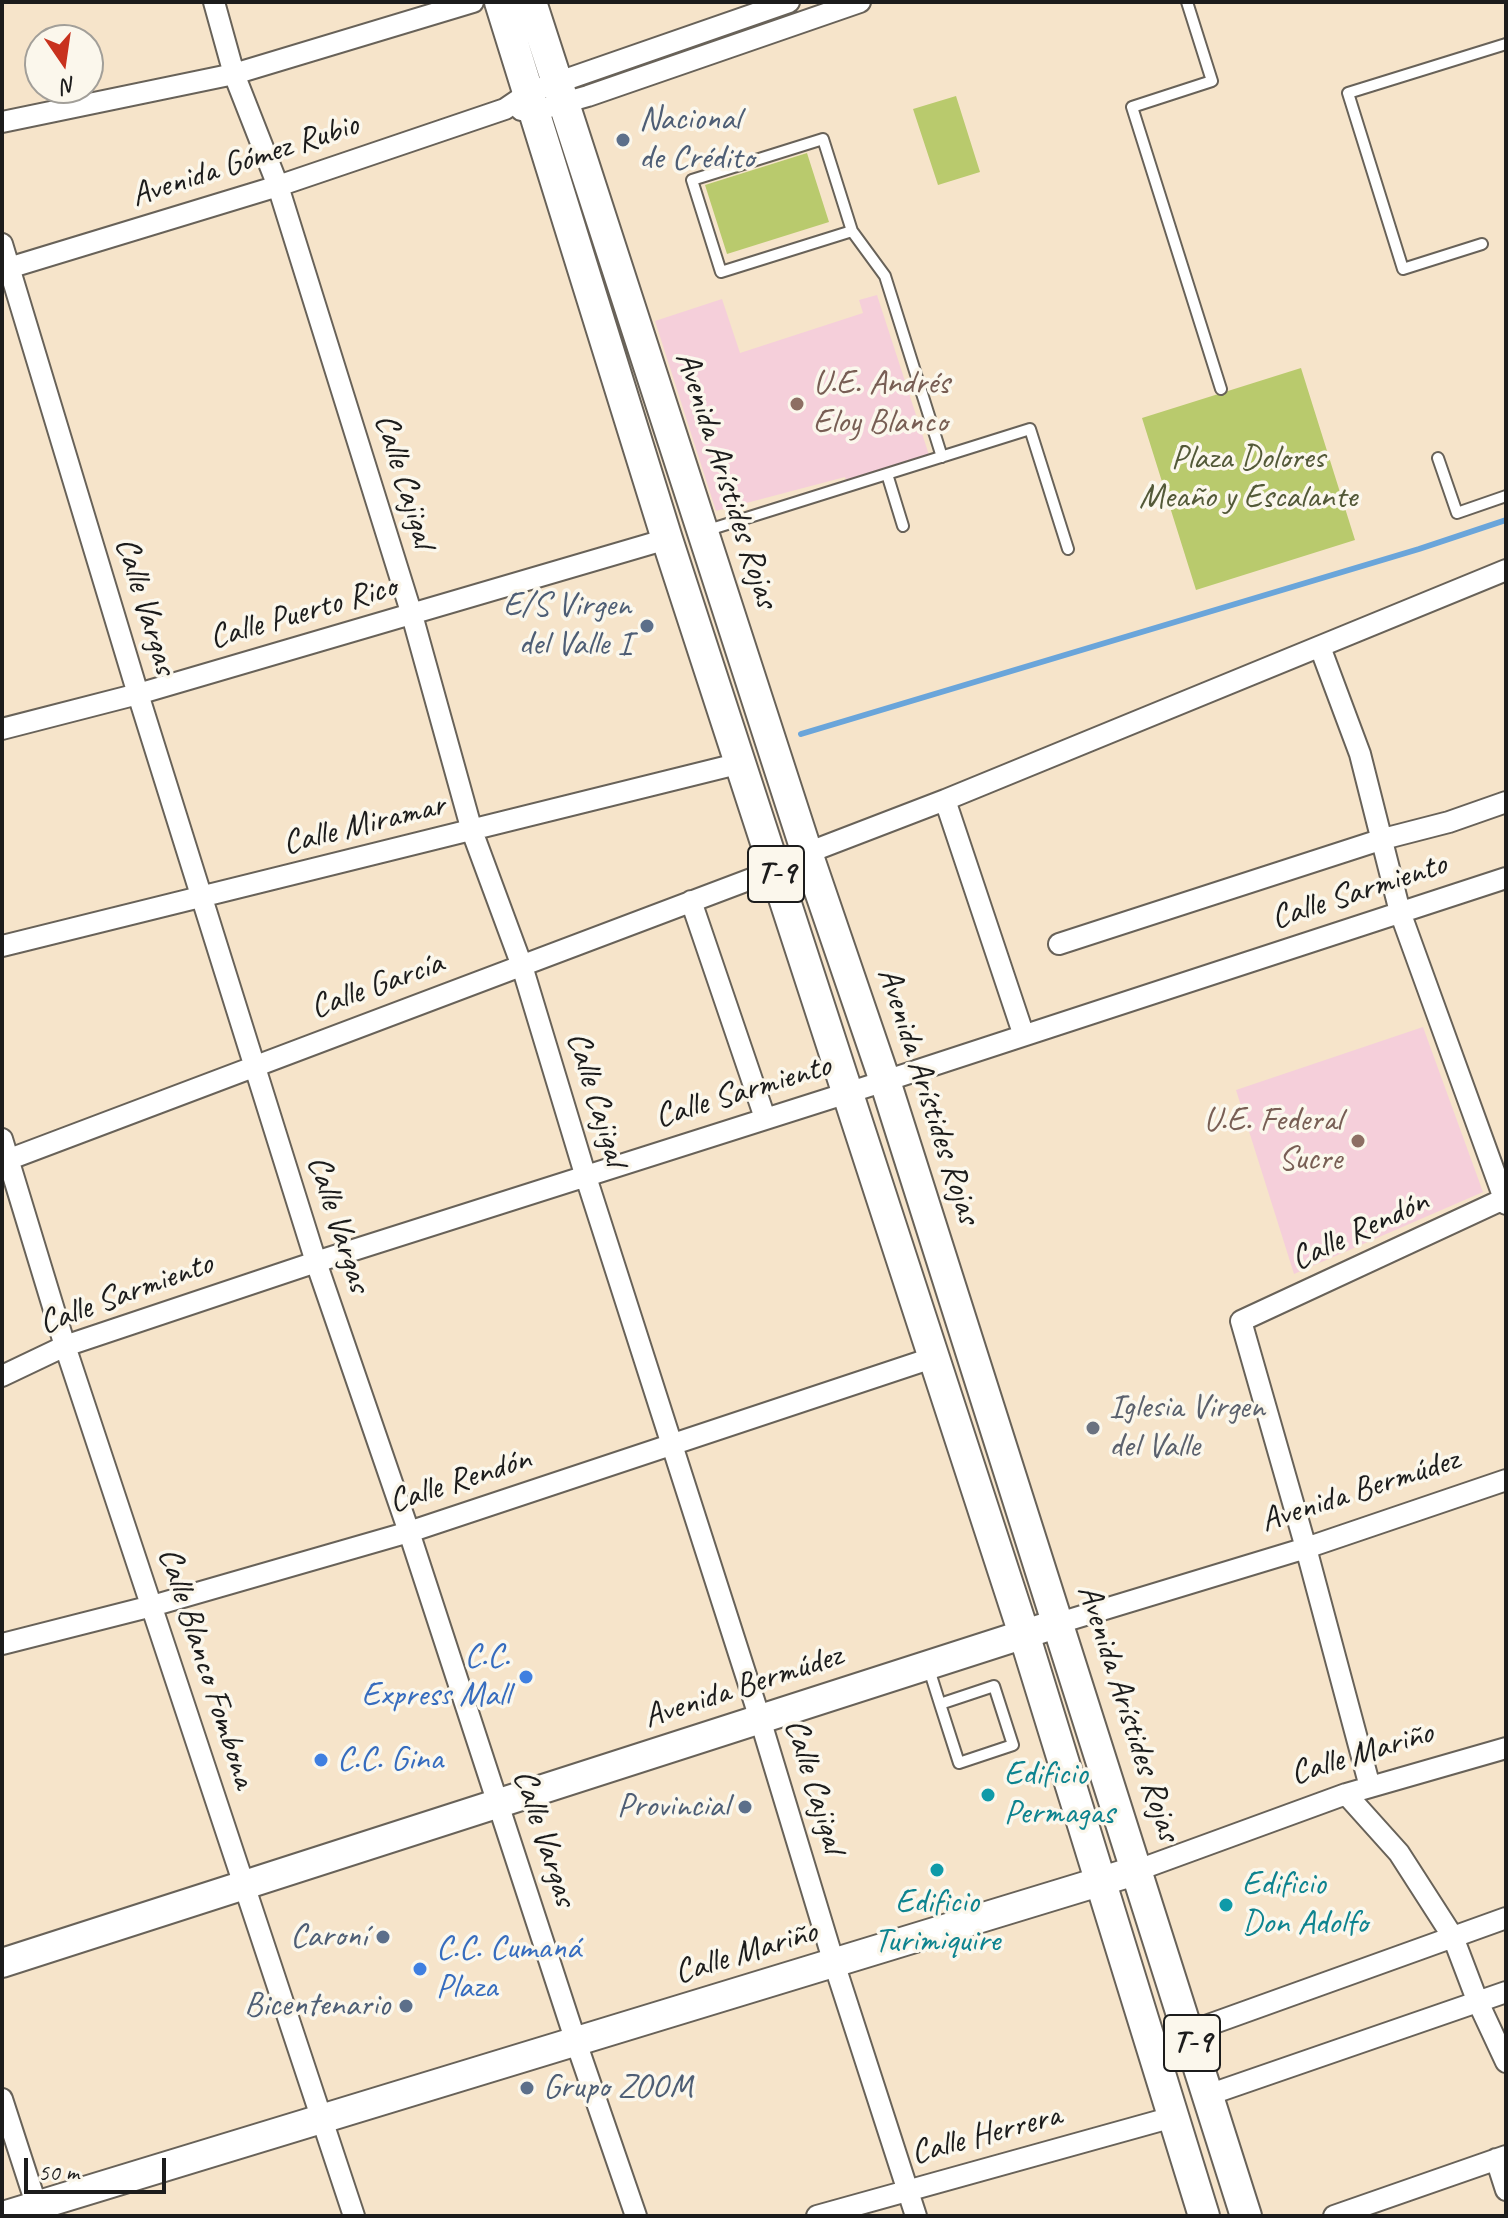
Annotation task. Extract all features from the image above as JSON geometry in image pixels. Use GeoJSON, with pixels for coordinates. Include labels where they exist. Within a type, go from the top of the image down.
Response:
{"type":"FeatureCollection","features":[{"type":"Feature","properties":{"kind":"main road","name":"Avenida Arístides Rojas"},"geometry":{"type":"LineString","coordinates":[[500,2],[703,532],[885,1081],[1246,2216]]}},
{"type":"Feature","properties":{"kind":"main road","name":"Avenida Arístides Rojas"},"geometry":{"type":"LineString","coordinates":[[531,2],[538,99],[667,539],[845,1093],[1024,1634],[1204,2216]]}},
{"type":"Feature","properties":{"kind":"street","name":"Calle Cajigal"},"geometry":{"type":"LineString","coordinates":[[214,2],[234,74],[278,186],[412,615],[472,831],[522,966],[585,1174],[916,2216]]}},
{"type":"Feature","properties":{"kind":"street"},"geometry":{"type":"LineString","coordinates":[[2,122],[234,74],[473,2]]}},
{"type":"Feature","properties":{"kind":"street"},"geometry":{"type":"LineString","coordinates":[[538,99],[789,2]]}},
{"type":"Feature","properties":{"kind":"street"},"geometry":{"type":"LineString","coordinates":[[538,99],[860,2]]}},
{"type":"Feature","properties":{"kind":"street","name":"Avenida Gómez Rubio"},"geometry":{"type":"LineString","coordinates":[[6,268],[278,186],[538,99]]}},
{"type":"Feature","properties":{"kind":"street","name":"Calle Vargas"},"geometry":{"type":"LineString","coordinates":[[2,244],[6,268],[316,1262],[636,2216]]}},
{"type":"Feature","properties":{"kind":"street","name":"Calle Puerto Rico"},"geometry":{"type":"LineString","coordinates":[[2,729],[138,694],[667,539]]}},
{"type":"Feature","properties":{"kind":"street"},"geometry":{"type":"LineString","coordinates":[[807,853],[945,800],[1506,570]]}},
{"type":"Feature","properties":{"kind":"street"},"geometry":{"type":"LineString","coordinates":[[1320,647],[1360,754],[1400,912],[1505,1201]]}},
{"type":"Feature","properties":{"kind":"street","name":"Calle Miramar"},"geometry":{"type":"LineString","coordinates":[[2,946],[741,763]]}},
{"type":"Feature","properties":{"kind":"street"},"geometry":{"type":"LineString","coordinates":[[945,800],[1023,1033]]}},
{"type":"Feature","properties":{"kind":"street"},"geometry":{"type":"LineString","coordinates":[[1059,944],[1506,802]]}},
{"type":"Feature","properties":{"kind":"street","name":"Calle García"},"geometry":{"type":"LineString","coordinates":[[5,1161],[775,870]]}},
{"type":"Feature","properties":{"kind":"street","name":"Calle Sarmiento"},"geometry":{"type":"LineString","coordinates":[[2,1376],[65,1346],[316,1262],[885,1081],[1023,1033],[1506,878]]}},
{"type":"Feature","properties":{"kind":"street"},"geometry":{"type":"LineString","coordinates":[[691,901],[765,1118]]}},
{"type":"Feature","properties":{"kind":"street","name":"Calle Blanco Fombona"},"geometry":{"type":"LineString","coordinates":[[2,1139],[5,1161],[65,1346],[354,2216]]}},
{"type":"Feature","properties":{"kind":"street","name":"Calle Rendón"},"geometry":{"type":"LineString","coordinates":[[1306,1548],[1241,1321],[1505,1201]]}},
{"type":"Feature","properties":{"kind":"street","name":"Calle Rendón"},"geometry":{"type":"LineString","coordinates":[[2,1644],[152,1606],[409,1532],[932,1358]]}},
{"type":"Feature","properties":{"kind":"street","name":"Avenida Bermúdez"},"geometry":{"type":"LineString","coordinates":[[2,1963],[1024,1634],[1306,1548],[1506,1480]]}},
{"type":"Feature","properties":{"kind":"street"},"geometry":{"type":"LineString","coordinates":[[1306,1548],[1370,1787]]}},
{"type":"Feature","properties":{"kind":"street","name":"Calle Mariño"},"geometry":{"type":"LineString","coordinates":[[3,2216],[39,2211],[321,2119],[1102,1882],[1346,1794],[1506,1748]]}},
{"type":"Feature","properties":{"kind":"street"},"geometry":{"type":"LineString","coordinates":[[1346,1794],[1399,1853],[1453,1937],[1477,2000],[1506,2062]]}},
{"type":"Feature","properties":{"kind":"street"},"geometry":{"type":"LineString","coordinates":[[1189,2032],[1506,1918]]}},
{"type":"Feature","properties":{"kind":"street"},"geometry":{"type":"LineString","coordinates":[[1208,2095],[1506,1992]]}},
{"type":"Feature","properties":{"kind":"street"},"geometry":{"type":"LineString","coordinates":[[2,2099],[39,2211]]}},
{"type":"Feature","properties":{"kind":"street","name":"Calle Herrera"},"geometry":{"type":"LineString","coordinates":[[817,2216],[1173,2117]]}},
{"type":"Feature","properties":{"kind":"street"},"geometry":{"type":"LineString","coordinates":[[1334,2216],[1501,2158],[1506,2190]]}},
{"type":"Feature","properties":{"kind":"lane"},"geometry":{"type":"LineString","coordinates":[[1187,2],[1212,81],[1132,107],[1221,389]]}},
{"type":"Feature","properties":{"kind":"lane"},"geometry":{"type":"LineString","coordinates":[[1482,244],[1403,269],[1348,93],[1506,44]]}},
{"type":"Feature","properties":{"kind":"lane"},"geometry":{"type":"LineString","coordinates":[[852,231],[721,272],[692,180],[823,139],[852,231],[885,276],[942,457]]}},
{"type":"Feature","properties":{"kind":"lane"},"geometry":{"type":"LineString","coordinates":[[703,532],[1030,429],[1068,549]]}},
{"type":"Feature","properties":{"kind":"lane"},"geometry":{"type":"LineString","coordinates":[[1438,458],[1457,513],[1506,496]]}},
{"type":"Feature","properties":{"kind":"lane"},"geometry":{"type":"LineString","coordinates":[[887,474],[903,526]]}},
{"type":"Feature","properties":{"kind":"lane"},"geometry":{"type":"LineString","coordinates":[[928,1665],[940,1704],[959,1763],[1013,1745],[994,1686],[940,1704]]}},
{"type":"Feature","properties":{"kind":"shaded area","name":"U.E. Andrés Eloy Blanco"},"geometry":{"type":"Polygon","coordinates":[[[877,295],[929,455],[846,480],[845,477],[716,511],[655,321],[722,299],[740,353],[863,313],[859,300],[877,295]]]}},
{"type":"Feature","properties":{"kind":"shaded area","name":"U.E. Federal Sucre"},"geometry":{"type":"Polygon","coordinates":[[[1423,1027],[1483,1192],[1294,1274],[1236,1090],[1423,1027]]]}},
{"type":"Feature","properties":{"kind":"green space"},"geometry":{"type":"Polygon","coordinates":[[[956,96],[980,172],[938,185],[913,109],[956,96]]]}},
{"type":"Feature","properties":{"kind":"green space"},"geometry":{"type":"Polygon","coordinates":[[[807,153],[829,222],[727,254],[705,185],[807,153]]]}},
{"type":"Feature","properties":{"kind":"green space","name":"Plaza Dolores Meaño y Escalante"},"geometry":{"type":"Polygon","coordinates":[[[1301,368],[1355,540],[1196,590],[1142,418],[1301,368]]]}},
{"type":"Feature","properties":{"kind":"waterway"},"geometry":{"type":"LineString","coordinates":[[801,734],[1419,549],[1506,520]]}},
{"type":"Feature","properties":{"kind":"place","name":"Nacional de Crédito"},"geometry":{"type":"Point","coordinates":[623,140]}},
{"type":"Feature","properties":{"kind":"place","name":"U.E. Andrés Eloy Blanco"},"geometry":{"type":"Point","coordinates":[797,404]}},
{"type":"Feature","properties":{"kind":"place","name":"E/S Virgen del Valle I"},"geometry":{"type":"Point","coordinates":[647,626]}},
{"type":"Feature","properties":{"kind":"place","name":"U.E. Federal Sucre"},"geometry":{"type":"Point","coordinates":[1358,1141]}},
{"type":"Feature","properties":{"kind":"place","name":"Iglesia Virgen del Valle"},"geometry":{"type":"Point","coordinates":[1093,1428]}},
{"type":"Feature","properties":{"kind":"place","name":"C.C. Express Mall"},"geometry":{"type":"Point","coordinates":[526,1677]}},
{"type":"Feature","properties":{"kind":"place","name":"C.C. Gina"},"geometry":{"type":"Point","coordinates":[321,1760]}},
{"type":"Feature","properties":{"kind":"place","name":"Edificio Permagas"},"geometry":{"type":"Point","coordinates":[988,1795]}},
{"type":"Feature","properties":{"kind":"place","name":"Provincial"},"geometry":{"type":"Point","coordinates":[745,1807]}},
{"type":"Feature","properties":{"kind":"place","name":"Edificio Turimiquire"},"geometry":{"type":"Point","coordinates":[937,1870]}},
{"type":"Feature","properties":{"kind":"place","name":"Edificio Don Adolfo"},"geometry":{"type":"Point","coordinates":[1226,1905]}},
{"type":"Feature","properties":{"kind":"place","name":"Caroní"},"geometry":{"type":"Point","coordinates":[383,1937]}},
{"type":"Feature","properties":{"kind":"place","name":"C.C. Cumaná Plaza"},"geometry":{"type":"Point","coordinates":[420,1969]}},
{"type":"Feature","properties":{"kind":"place","name":"Bicentenario"},"geometry":{"type":"Point","coordinates":[406,2006]}},
{"type":"Feature","properties":{"kind":"place","name":"Grupo ZOOM"},"geometry":{"type":"Point","coordinates":[527,2088]}}]}
